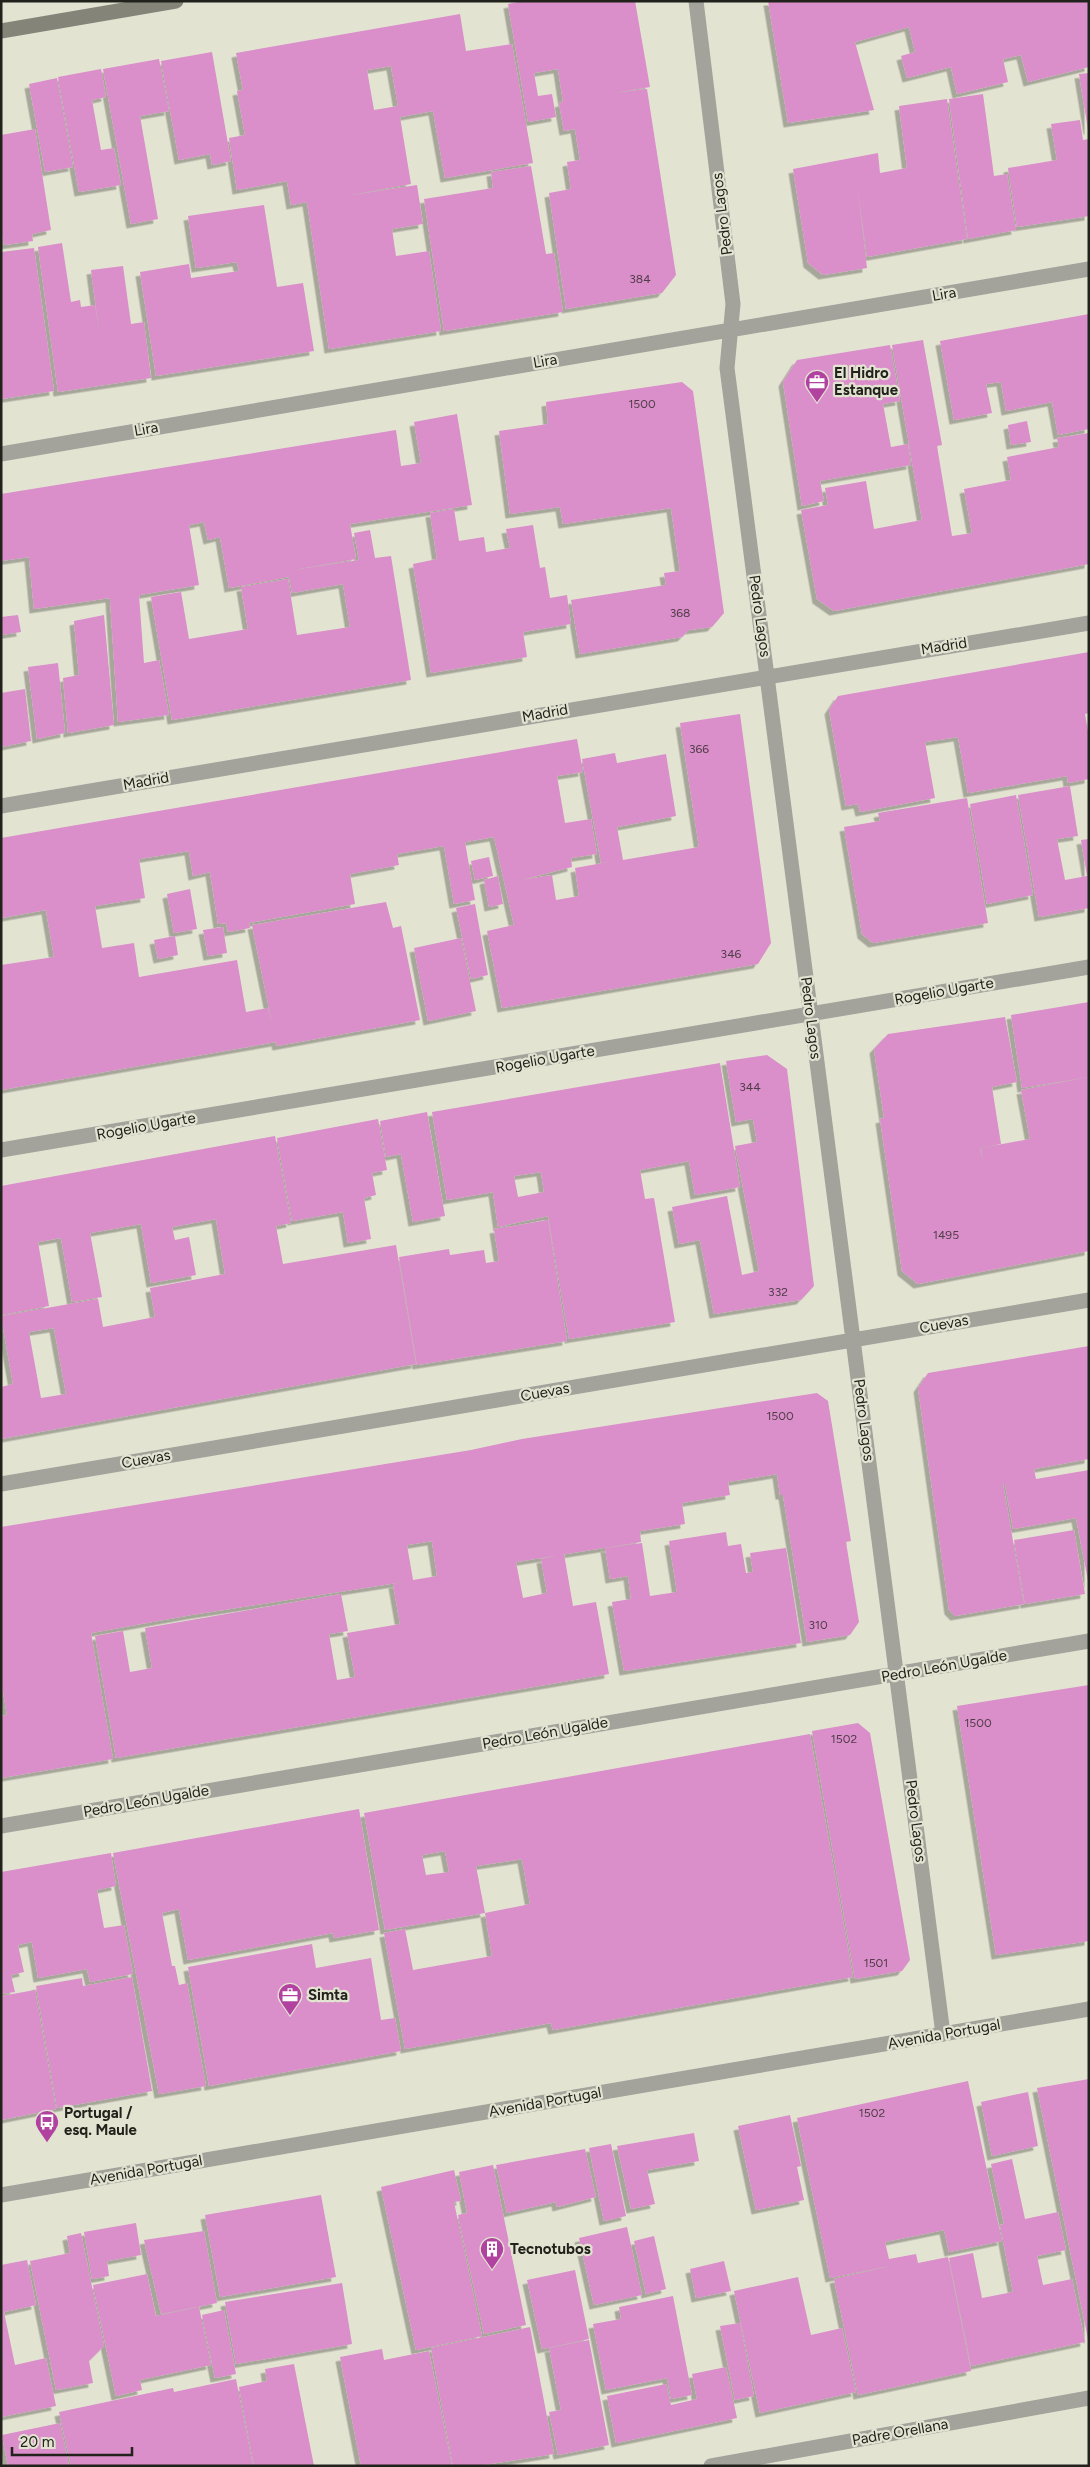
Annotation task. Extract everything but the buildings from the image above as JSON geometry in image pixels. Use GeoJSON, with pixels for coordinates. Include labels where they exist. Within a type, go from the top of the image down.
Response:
{"type":"FeatureCollection","features":[{"type":"Feature","properties":{"kind":"main road"},"geometry":{"type":"LineString","coordinates":[[1,31],[176,1]]}},
{"type":"Feature","properties":{"kind":"street","name":"Pedro Lagos"},"geometry":{"type":"LineString","coordinates":[[696,1],[733,304],[726,368],[943,2034]]}},
{"type":"Feature","properties":{"kind":"street","name":"Lira"},"geometry":{"type":"LineString","coordinates":[[1,454],[1089,269]]}},
{"type":"Feature","properties":{"kind":"street","name":"Madrid"},"geometry":{"type":"LineString","coordinates":[[1,806],[767,675],[1089,623]]}},
{"type":"Feature","properties":{"kind":"street","name":"Rogelio Ugarte"},"geometry":{"type":"LineString","coordinates":[[1,1150],[1089,967]]}},
{"type":"Feature","properties":{"kind":"street","name":"Cuevas"},"geometry":{"type":"LineString","coordinates":[[1,1484],[1089,1300]]}},
{"type":"Feature","properties":{"kind":"street","name":"Pedro León Ugalde"},"geometry":{"type":"LineString","coordinates":[[1,1826],[1089,1641]]}},
{"type":"Feature","properties":{"kind":"street","name":"Avenida Portugal"},"geometry":{"type":"LineString","coordinates":[[1,2195],[1089,2010]]}},
{"type":"Feature","properties":{"kind":"street","name":"Padre Orellana"},"geometry":{"type":"LineString","coordinates":[[711,2466],[1089,2398]]}},
{"type":"Feature","properties":{"kind":"place","name":"El Hidro Estanque"},"geometry":{"type":"Point","coordinates":[817,403]}},
{"type":"Feature","properties":{"kind":"place","name":"Simta"},"geometry":{"type":"Point","coordinates":[290,2016]}},
{"type":"Feature","properties":{"kind":"place","name":"Portugal / esq. Maule"},"geometry":{"type":"Point","coordinates":[47,2143]}},
{"type":"Feature","properties":{"kind":"place","name":"Tecnotubos"},"geometry":{"type":"Point","coordinates":[492,2270]}}]}
